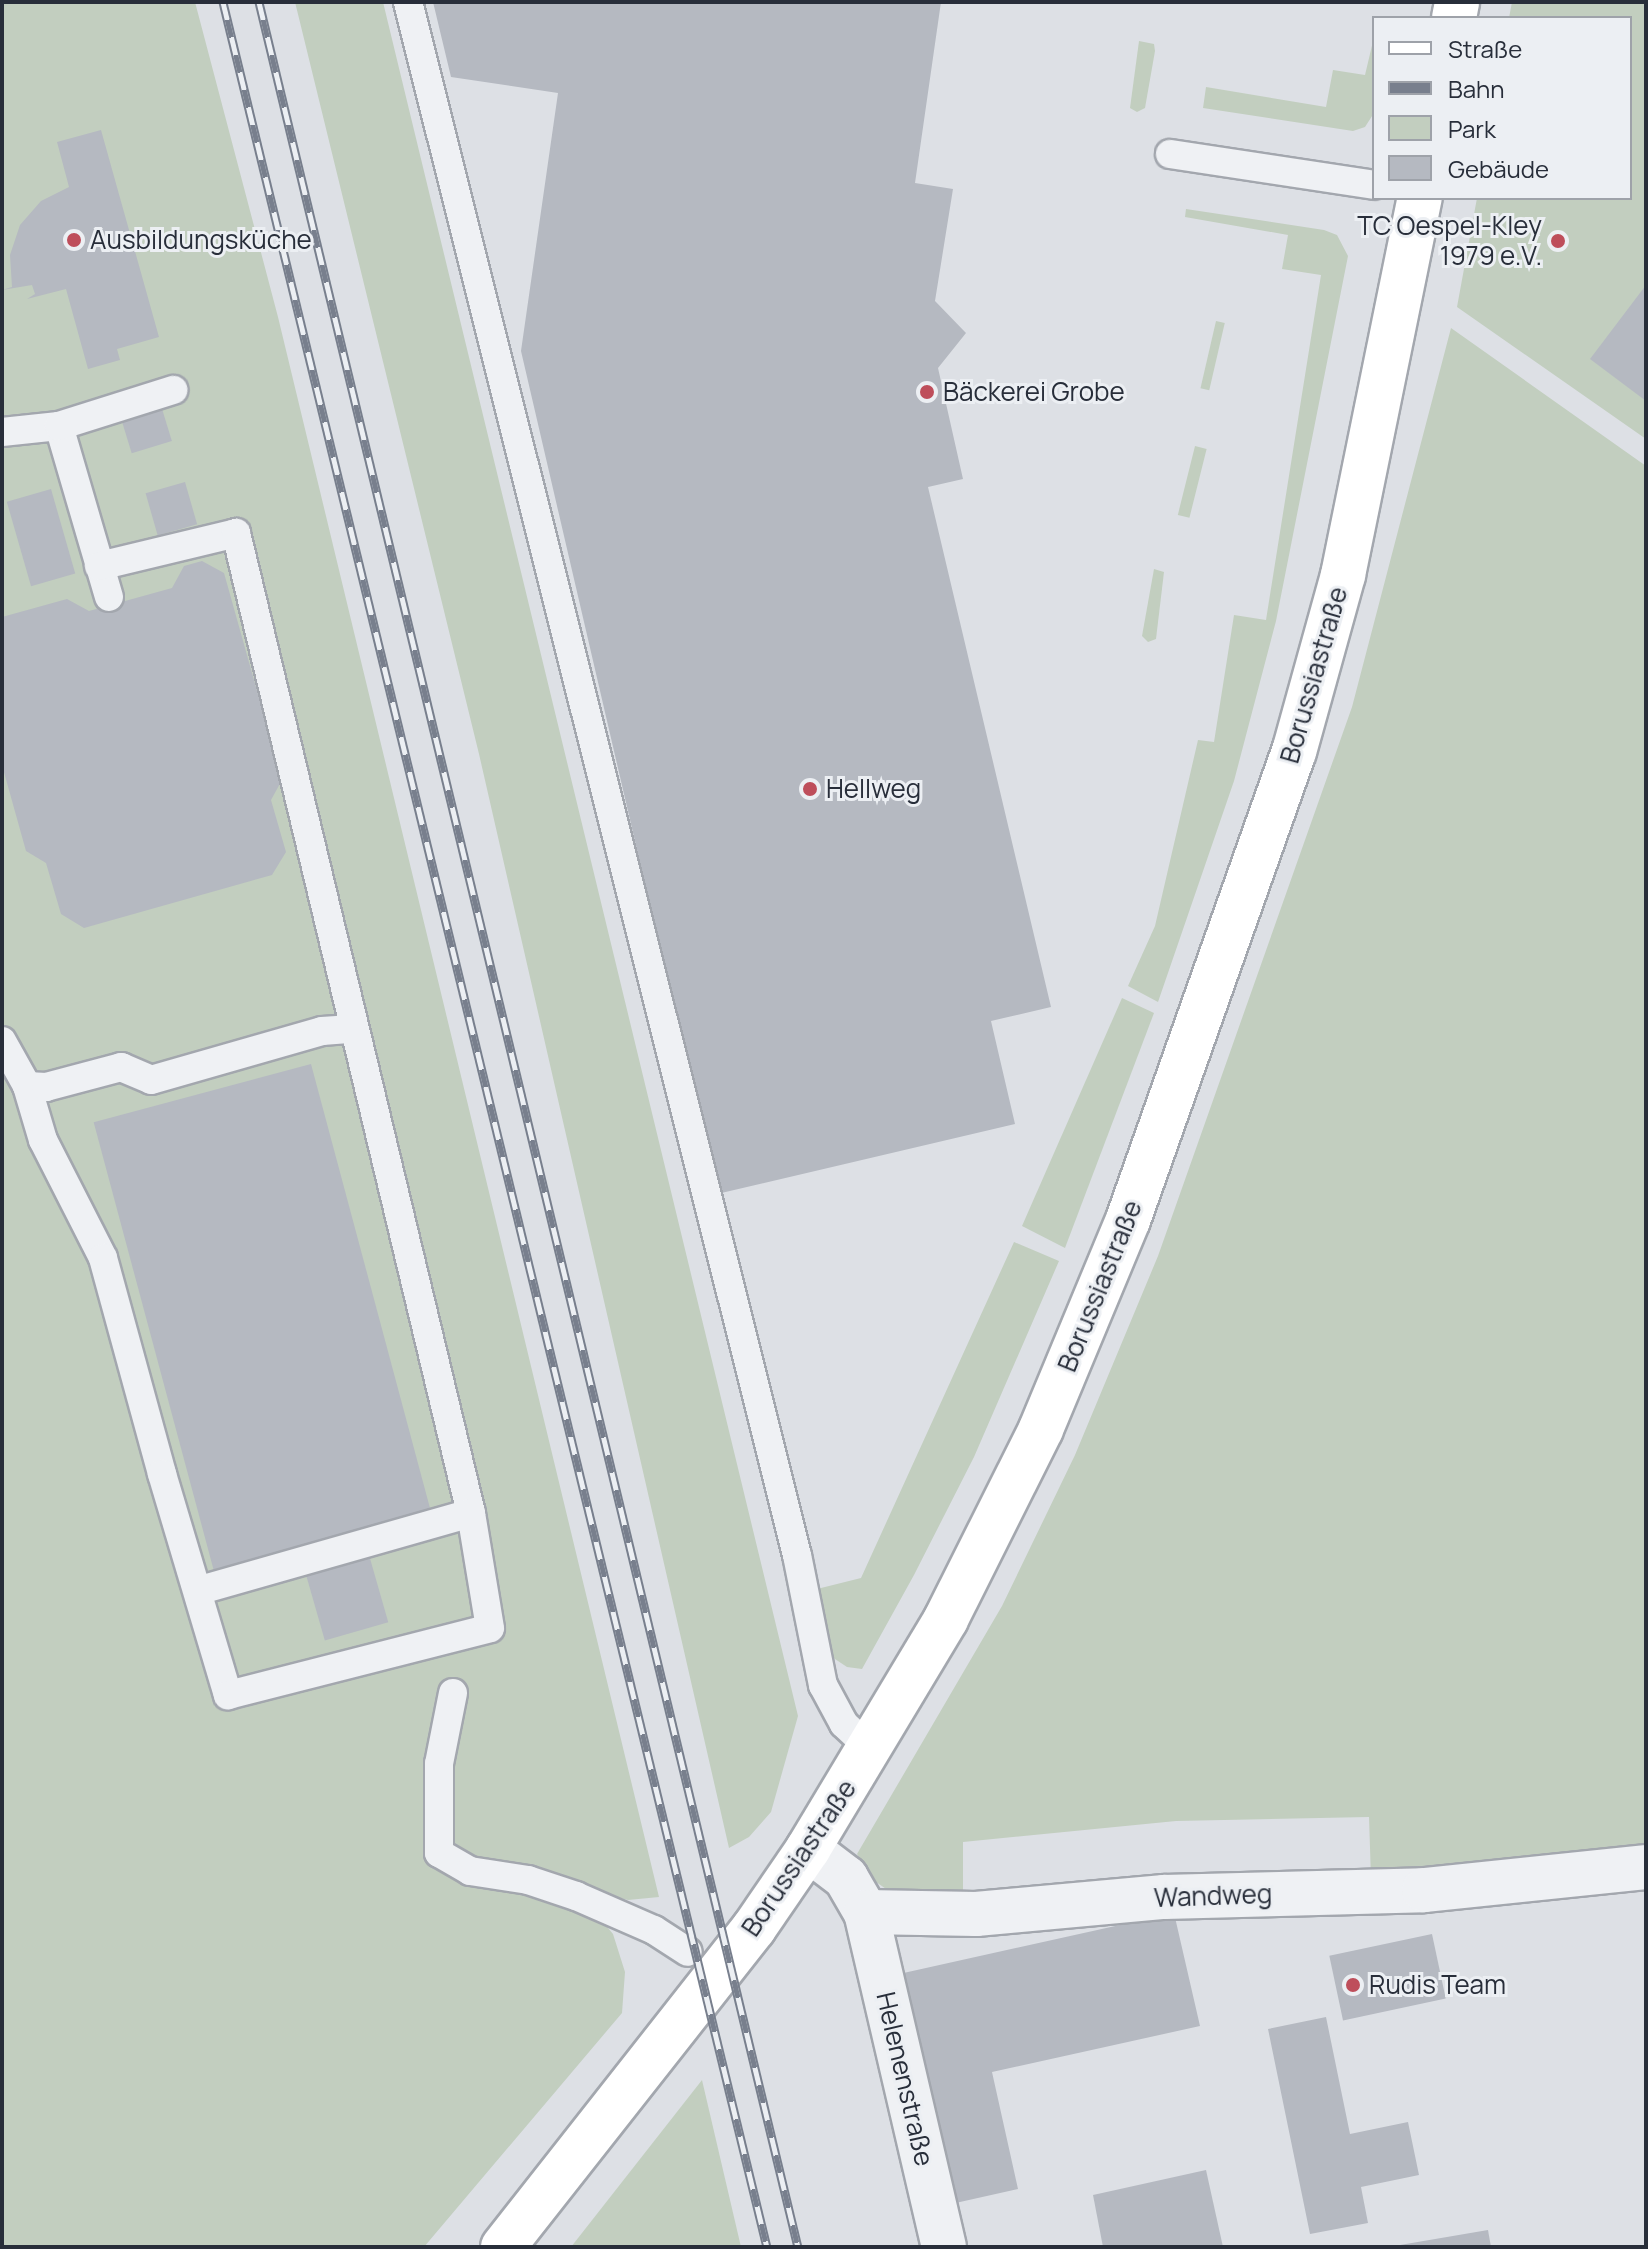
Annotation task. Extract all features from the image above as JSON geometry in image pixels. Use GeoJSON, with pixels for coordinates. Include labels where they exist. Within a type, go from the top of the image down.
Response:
{"type":"FeatureCollection","features":[{"type":"Feature","properties":{"kind":"main road","name":"Borussiastraße"},"geometry":{"type":"LineString","coordinates":[[503,2247],[754,1928],[808,1849],[871,1749],[946,1619],[1034,1442],[1128,1220],[1294,752],[1343,575],[1420,200]]}},
{"type":"Feature","properties":{"kind":"street"},"geometry":{"type":"LineString","coordinates":[[808,1849],[846,1878],[866,1912]]}},
{"type":"Feature","properties":{"kind":"street","name":"Wandweg"},"geometry":{"type":"LineString","coordinates":[[866,1912],[976,1914],[1164,1897],[1424,1890],[1646,1867]]}},
{"type":"Feature","properties":{"kind":"street","name":"Helenenstraße"},"geometry":{"type":"LineString","coordinates":[[866,1912],[944,2247]]}},
{"type":"Feature","properties":{"kind":"lane"},"geometry":{"type":"LineString","coordinates":[[408,2],[790,1524],[823,1685],[844,1724],[871,1749]]}},
{"type":"Feature","properties":{"kind":"lane"},"geometry":{"type":"LineString","coordinates":[[1170,154],[1372,185]]}},
{"type":"Feature","properties":{"kind":"lane"},"geometry":{"type":"LineString","coordinates":[[2,432],[59,426],[173,390]]}},
{"type":"Feature","properties":{"kind":"lane"},"geometry":{"type":"LineString","coordinates":[[59,426],[109,597]]}},
{"type":"Feature","properties":{"kind":"lane"},"geometry":{"type":"LineString","coordinates":[[2,1041],[27,1086],[43,1140],[103,1258],[228,1695],[490,1628],[471,1513],[352,1029],[323,884],[236,533],[99,566]]}},
{"type":"Feature","properties":{"kind":"lane"},"geometry":{"type":"LineString","coordinates":[[27,1086],[46,1087],[121,1067],[151,1080],[322,1031],[352,1029]]}},
{"type":"Feature","properties":{"kind":"lane"},"geometry":{"type":"LineString","coordinates":[[198,1591],[471,1513]]}},
{"type":"Feature","properties":{"kind":"lane"},"geometry":{"type":"LineString","coordinates":[[453,1693],[439,1764],[439,1853],[470,1871],[528,1880],[576,1896],[654,1930],[688,1952]]}},
{"type":"Feature","properties":{"kind":"green space"},"geometry":{"type":"Polygon","coordinates":[[[2,2],[195,2],[278,317],[659,1897],[628,1900],[573,1886],[613,1934],[625,1972],[622,2013],[424,2247],[2,2247],[2,2]]]}},
{"type":"Feature","properties":{"kind":"green space"},"geometry":{"type":"Polygon","coordinates":[[[295,2],[383,2],[798,1716],[771,1812],[749,1837],[729,1848],[479,754],[295,2]]]}},
{"type":"Feature","properties":{"kind":"green space","name":"TC Oespel-Kley 1979 e.V."},"geometry":{"type":"Polygon","coordinates":[[[1512,2],[1646,2],[1646,439],[1457,307],[1477,200],[1632,200],[1632,16],[1509,16],[1512,2]]]}},
{"type":"Feature","properties":{"kind":"green space"},"geometry":{"type":"Polygon","coordinates":[[[1139,41],[1154,44],[1155,51],[1145,108],[1137,112],[1130,108],[1139,41]]]}},
{"type":"Feature","properties":{"kind":"green space"},"geometry":{"type":"Polygon","coordinates":[[[1372,45],[1372,116],[1365,127],[1353,131],[1203,108],[1206,87],[1326,107],[1333,70],[1365,75],[1372,45]]]}},
{"type":"Feature","properties":{"kind":"green space"},"geometry":{"type":"Polygon","coordinates":[[[1186,209],[1324,230],[1337,235],[1348,256],[1276,621],[1234,781],[1158,1002],[1128,986],[1155,926],[1198,740],[1214,742],[1234,615],[1266,620],[1321,275],[1282,269],[1288,235],[1185,217],[1186,209]]]}},
{"type":"Feature","properties":{"kind":"green space"},"geometry":{"type":"Polygon","coordinates":[[[1216,321],[1225,323],[1209,390],[1200,388],[1216,321]]]}},
{"type":"Feature","properties":{"kind":"green space"},"geometry":{"type":"Polygon","coordinates":[[[1451,328],[1646,466],[1646,1851],[1371,1879],[1369,1817],[1176,1821],[963,1842],[963,1893],[892,1893],[876,1882],[857,1854],[1002,1606],[1075,1455],[1158,1256],[1352,707],[1451,328]]]}},
{"type":"Feature","properties":{"kind":"green space"},"geometry":{"type":"Polygon","coordinates":[[[1195,446],[1207,449],[1189,518],[1178,515],[1195,446]]]}},
{"type":"Feature","properties":{"kind":"green space"},"geometry":{"type":"Polygon","coordinates":[[[1154,569],[1164,572],[1156,639],[1148,642],[1142,636],[1154,569]]]}},
{"type":"Feature","properties":{"kind":"green space"},"geometry":{"type":"Polygon","coordinates":[[[1122,998],[1154,1013],[1065,1248],[1022,1226],[1122,998]]]}},
{"type":"Feature","properties":{"kind":"green space"},"geometry":{"type":"Polygon","coordinates":[[[1014,1242],[1059,1261],[974,1457],[914,1575],[862,1669],[847,1667],[832,1657],[809,1591],[861,1578],[1014,1242]]]}},
{"type":"Feature","properties":{"kind":"green space"},"geometry":{"type":"Polygon","coordinates":[[[702,2080],[741,2247],[571,2247],[702,2080]]]}},
{"type":"Feature","properties":{"kind":"building","name":"Hellweg"},"geometry":{"type":"Polygon","coordinates":[[[433,2],[941,2],[915,183],[953,189],[935,301],[966,333],[938,368],[963,479],[928,487],[1051,1007],[991,1021],[1015,1124],[717,1194],[521,351],[558,93],[451,77],[433,2]]]}},
{"type":"Feature","properties":{"kind":"building","name":"Ausbildungsküche"},"geometry":{"type":"Polygon","coordinates":[[[101,130],[159,337],[117,349],[120,360],[88,369],[66,289],[27,299],[35,294],[32,285],[2,290],[12,287],[10,255],[20,225],[41,201],[69,187],[57,142],[101,130]]]}},
{"type":"Feature","properties":{"kind":"building"},"geometry":{"type":"Polygon","coordinates":[[[1646,285],[1646,401],[1590,359],[1646,285]]]}},
{"type":"Feature","properties":{"kind":"building"},"geometry":{"type":"Polygon","coordinates":[[[159,399],[172,441],[132,453],[119,411],[159,399]]]}},
{"type":"Feature","properties":{"kind":"building"},"geometry":{"type":"Polygon","coordinates":[[[185,482],[197,524],[158,536],[146,493],[185,482]]]}},
{"type":"Feature","properties":{"kind":"building"},"geometry":{"type":"Polygon","coordinates":[[[51,489],[75,574],[31,586],[7,502],[51,489]]]}},
{"type":"Feature","properties":{"kind":"building"},"geometry":{"type":"Polygon","coordinates":[[[202,561],[224,573],[282,780],[271,800],[286,852],[272,875],[84,928],[61,914],[46,863],[26,851],[2,765],[2,617],[67,599],[89,611],[172,588],[184,566],[202,561]]]}},
{"type":"Feature","properties":{"kind":"building"},"geometry":{"type":"Polygon","coordinates":[[[311,1064],[431,1511],[213,1569],[94,1122],[311,1064]]]}},
{"type":"Feature","properties":{"kind":"building"},"geometry":{"type":"Polygon","coordinates":[[[369,1555],[388,1622],[325,1640],[306,1573],[369,1555]]]}},
{"type":"Feature","properties":{"kind":"building"},"geometry":{"type":"Polygon","coordinates":[[[1174,1913],[1200,2026],[992,2072],[1018,2189],[951,2204],[899,1974],[1174,1913]]]}},
{"type":"Feature","properties":{"kind":"building"},"geometry":{"type":"Polygon","coordinates":[[[1432,1934],[1446,1999],[1343,2020],[1329,1956],[1432,1934]]]}},
{"type":"Feature","properties":{"kind":"building"},"geometry":{"type":"Polygon","coordinates":[[[1326,2017],[1350,2134],[1408,2122],[1419,2175],[1361,2187],[1368,2223],[1310,2234],[1268,2029],[1326,2017]]]}},
{"type":"Feature","properties":{"kind":"building"},"geometry":{"type":"Polygon","coordinates":[[[1206,2170],[1223,2247],[1103,2247],[1093,2195],[1206,2170]]]}},
{"type":"Feature","properties":{"kind":"building"},"geometry":{"type":"Polygon","coordinates":[[[1488,2230],[1491,2247],[1400,2247],[1400,2245],[1488,2230]]]}},
{"type":"Feature","properties":{"kind":"railway"},"geometry":{"type":"LineString","coordinates":[[223,2],[767,2247]]}},
{"type":"Feature","properties":{"kind":"railway"},"geometry":{"type":"LineString","coordinates":[[259,2],[798,2247]]}},
{"type":"Feature","properties":{"kind":"place","name":"Ausbildungsküche"},"geometry":{"type":"Point","coordinates":[74,240]}},
{"type":"Feature","properties":{"kind":"place","name":"TC Oespel-Kley 1979 e.V."},"geometry":{"type":"Point","coordinates":[1558,241]}},
{"type":"Feature","properties":{"kind":"place","name":"Bäckerei Grobe"},"geometry":{"type":"Point","coordinates":[927,392]}},
{"type":"Feature","properties":{"kind":"place","name":"Hellweg"},"geometry":{"type":"Point","coordinates":[810,789]}},
{"type":"Feature","properties":{"kind":"place","name":"Rudis Team"},"geometry":{"type":"Point","coordinates":[1353,1985]}}]}
